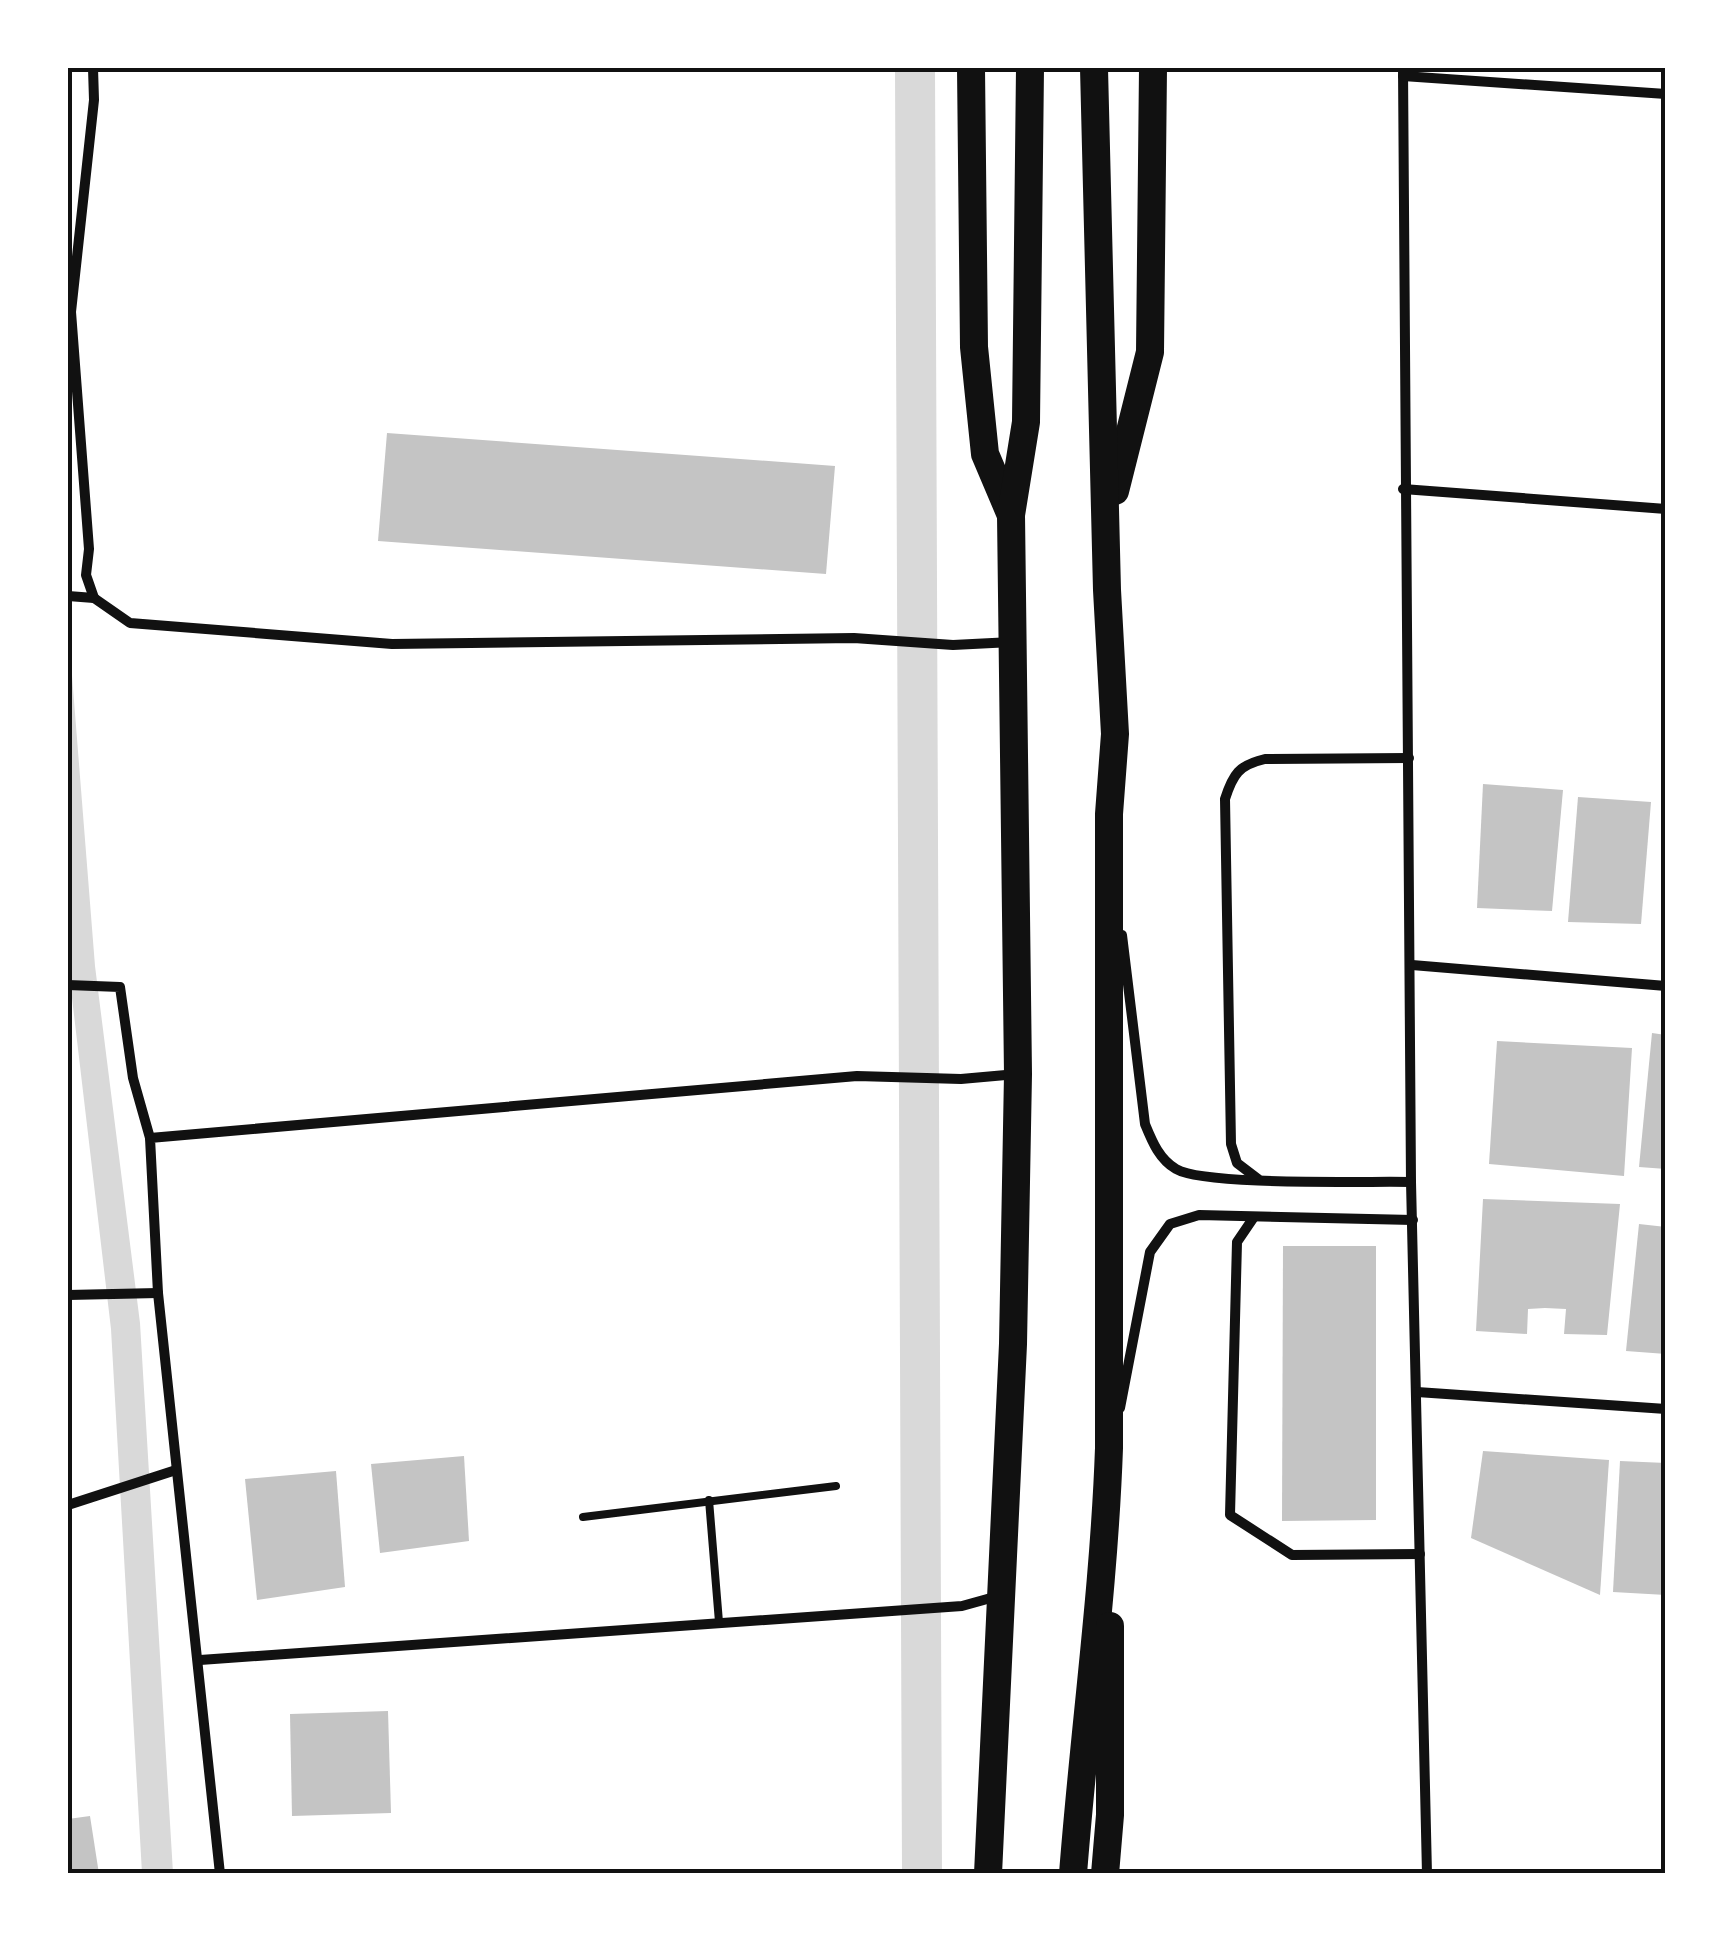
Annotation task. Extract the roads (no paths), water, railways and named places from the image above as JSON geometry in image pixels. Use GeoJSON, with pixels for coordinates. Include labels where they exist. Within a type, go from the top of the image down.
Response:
{"type":"FeatureCollection","features":[{"type":"Feature","properties":{"kind":"highway"},"geometry":{"type":"LineString","coordinates":[[971,68],[974,347],[984,454],[1011,514]]}},
{"type":"Feature","properties":{"kind":"highway"},"geometry":{"type":"LineString","coordinates":[[988,1874],[1012,1344],[1018,1074],[1011,514],[1026,422],[1030,68]]}},
{"type":"Feature","properties":{"kind":"highway"},"geometry":{"type":"LineString","coordinates":[[1073,1874],[1106,1544],[1110,1448],[1109,814],[1115,734],[1094,68]]}},
{"type":"Feature","properties":{"kind":"highway"},"geometry":{"type":"LineString","coordinates":[[1107,520],[1150,352],[1153,68]]}},
{"type":"Feature","properties":{"kind":"highway"},"geometry":{"type":"LineString","coordinates":[[1104,1874],[1112,1669],[1106,1544]]}},
{"type":"Feature","properties":{"kind":"street"},"geometry":{"type":"LineString","coordinates":[[93,68],[92,120],[69,312],[89,550],[86,574],[94,598]]}},
{"type":"Feature","properties":{"kind":"street"},"geometry":{"type":"LineString","coordinates":[[1427,1874],[1411,1182],[1410,758],[1403,490],[1403,72],[1666,94]]}},
{"type":"Feature","properties":{"kind":"street"},"geometry":{"type":"LineString","coordinates":[[1403,490],[1666,509]]}},
{"type":"Feature","properties":{"kind":"street"},"geometry":{"type":"LineString","coordinates":[[68,596],[82,594],[94,598],[130,623],[392,644],[854,638],[953,645],[1012,642]]}},
{"type":"Feature","properties":{"kind":"street"},"geometry":{"type":"LineString","coordinates":[[1258,1179],[1237,1163],[1231,1144],[1225,799],[1233,774],[1244,764],[1265,759],[1410,758]]}},
{"type":"Feature","properties":{"kind":"street"},"geometry":{"type":"LineString","coordinates":[[1109,814],[1145,1124],[1155,1149],[1175,1168],[1194,1175],[1411,1182]]}},
{"type":"Feature","properties":{"kind":"street"},"geometry":{"type":"LineString","coordinates":[[1412,966],[1666,986]]}},
{"type":"Feature","properties":{"kind":"street"},"geometry":{"type":"LineString","coordinates":[[68,985],[120,988],[132,1078],[150,1138],[158,1293],[220,1874]]}},
{"type":"Feature","properties":{"kind":"street"},"geometry":{"type":"LineString","coordinates":[[150,1138],[856,1076],[962,1080],[1018,1074]]}},
{"type":"Feature","properties":{"kind":"street"},"geometry":{"type":"LineString","coordinates":[[1110,1448],[1131,1368],[1136,1315],[1156,1237],[1170,1224],[1199,1214],[1412,1220]]}},
{"type":"Feature","properties":{"kind":"street"},"geometry":{"type":"LineString","coordinates":[[1254,1217],[1238,1242],[1230,1515],[1292,1555],[1420,1554]]}},
{"type":"Feature","properties":{"kind":"street"},"geometry":{"type":"LineString","coordinates":[[73,1294],[158,1293]]}},
{"type":"Feature","properties":{"kind":"street"},"geometry":{"type":"LineString","coordinates":[[1418,1392],[1666,1410]]}},
{"type":"Feature","properties":{"kind":"street"},"geometry":{"type":"LineString","coordinates":[[68,1505],[109,1489],[158,1479],[176,1470]]}},
{"type":"Feature","properties":{"kind":"street"},"geometry":{"type":"LineString","coordinates":[[200,1660],[962,1606],[999,1596]]}},
{"type":"Feature","properties":{"kind":"lane"},"geometry":{"type":"LineString","coordinates":[[584,1517],[836,1486]]}},
{"type":"Feature","properties":{"kind":"lane"},"geometry":{"type":"LineString","coordinates":[[709,1500],[719,1622]]}},
{"type":"Feature","properties":{"kind":"waterway"},"geometry":{"type":"LineString","coordinates":[[915,68],[922,1874]]}}]}
